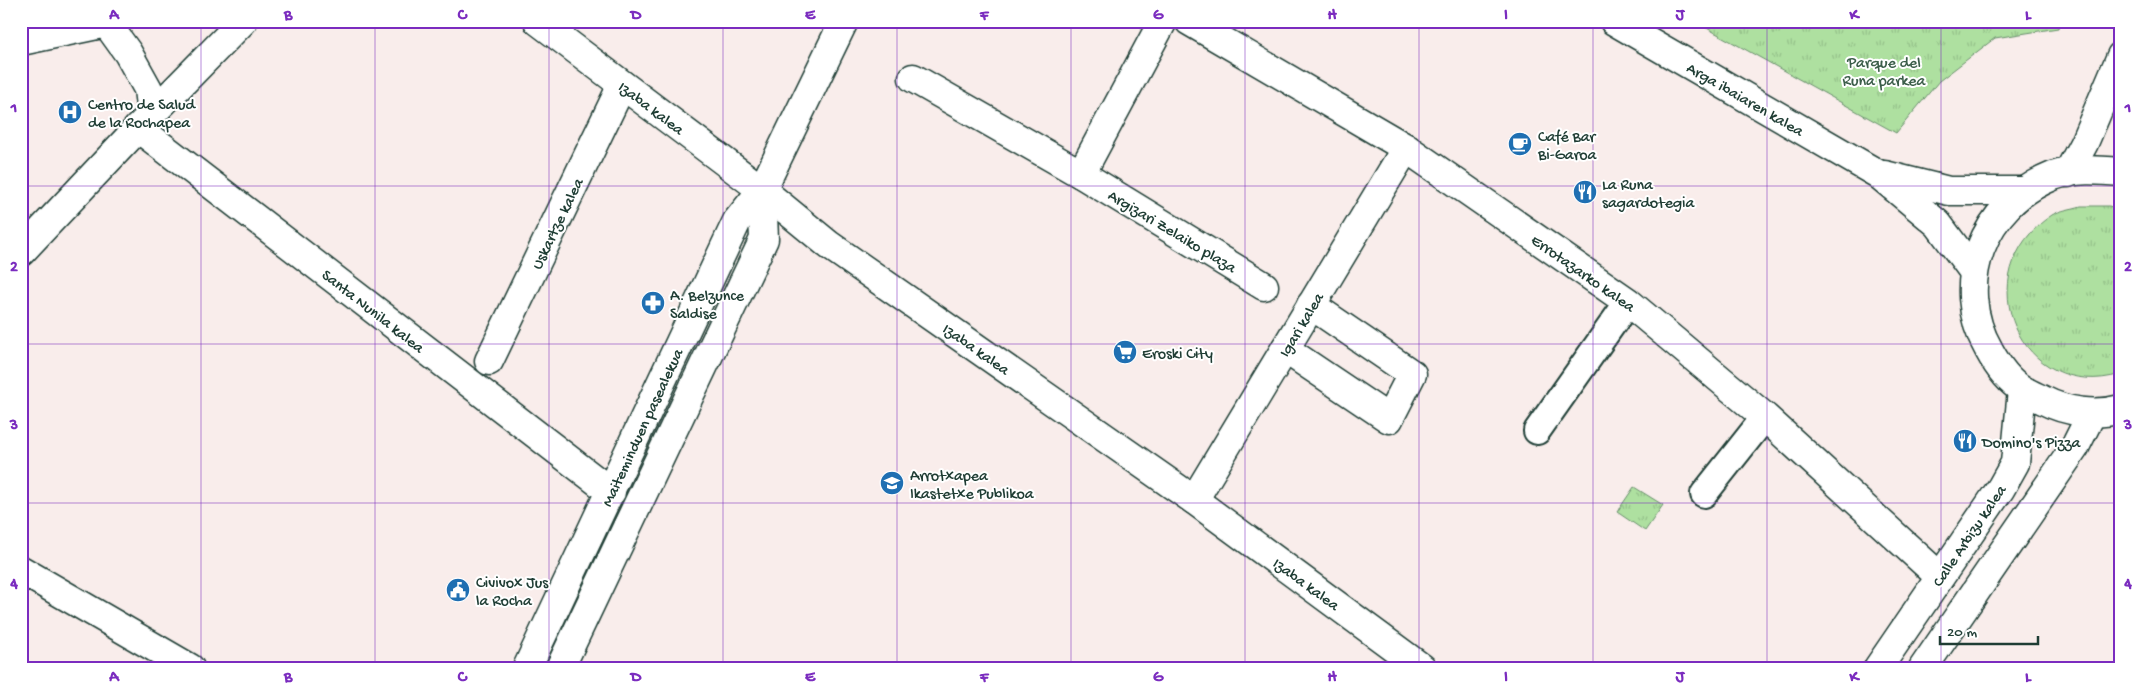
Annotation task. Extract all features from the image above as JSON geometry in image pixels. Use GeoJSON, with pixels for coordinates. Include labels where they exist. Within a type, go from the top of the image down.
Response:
{"type":"FeatureCollection","features":[{"type":"Feature","properties":{"kind":"street"},"geometry":{"type":"LineString","coordinates":[[21,252],[243,21]]}},
{"type":"Feature","properties":{"kind":"street","name":"Izaba kalea"},"geometry":{"type":"LineString","coordinates":[[538,21],[762,190],[829,245],[1194,500],[1422,668]]}},
{"type":"Feature","properties":{"kind":"street","name":"Maiteminduen pasealekua"},"geometry":{"type":"LineString","coordinates":[[527,668],[737,221],[762,190],[844,21]]}},
{"type":"Feature","properties":{"kind":"street"},"geometry":{"type":"LineString","coordinates":[[1081,174],[1162,21]]}},
{"type":"Feature","properties":{"kind":"street","name":"Errotazarko kalea"},"geometry":{"type":"LineString","coordinates":[[1189,21],[1406,148],[1628,302],[1765,417],[1939,576]]}},
{"type":"Feature","properties":{"kind":"street","name":"Arga ibaiaren kalea"},"geometry":{"type":"LineString","coordinates":[[1614,21],[1878,174],[1938,224],[1974,271]]}},
{"type":"Feature","properties":{"kind":"street"},"geometry":{"type":"LineString","coordinates":[[21,41],[108,22],[148,89],[144,122]]}},
{"type":"Feature","properties":{"kind":"street"},"geometry":{"type":"LineString","coordinates":[[2068,173],[2084,143],[2121,56]]}},
{"type":"Feature","properties":{"kind":"street","name":"Argizari Zelaiko plaza"},"geometry":{"type":"LineString","coordinates":[[913,78],[1081,174],[1264,286]]}},
{"type":"Feature","properties":{"kind":"street","name":"Uskartze kalea"},"geometry":{"type":"LineString","coordinates":[[489,361],[622,85]]}},
{"type":"Feature","properties":{"kind":"street","name":"Santa Nunila kalea"},"geometry":{"type":"LineString","coordinates":[[144,122],[611,492]]}},
{"type":"Feature","properties":{"kind":"street","name":"Igari kalea"},"geometry":{"type":"LineString","coordinates":[[1194,500],[1406,148]]}},
{"type":"Feature","properties":{"kind":"street"},"geometry":{"type":"LineString","coordinates":[[2121,172],[2088,169],[2054,176],[2024,191],[2000,212],[1983,240],[1974,271],[1972,305],[1981,337],[1998,366],[2022,390],[2056,406],[2092,412],[2121,409]]}},
{"type":"Feature","properties":{"kind":"street","name":"Arga ibaiaren kalea"},"geometry":{"type":"LineString","coordinates":[[1878,174],[1949,191],[2024,191]]}},
{"type":"Feature","properties":{"kind":"street","name":"Maiteminduen pasealekua"},"geometry":{"type":"LineString","coordinates":[[560,668],[764,239],[762,190]]}},
{"type":"Feature","properties":{"kind":"street"},"geometry":{"type":"LineString","coordinates":[[1537,431],[1628,302]]}},
{"type":"Feature","properties":{"kind":"street"},"geometry":{"type":"LineString","coordinates":[[1285,349],[1389,419],[1412,374],[1311,306]]}},
{"type":"Feature","properties":{"kind":"street","name":"Calle Arbizu kalea"},"geometry":{"type":"LineString","coordinates":[[1878,668],[1939,576],[2001,488],[2015,462],[2022,390]]}},
{"type":"Feature","properties":{"kind":"street"},"geometry":{"type":"LineString","coordinates":[[1923,668],[2075,447],[2092,412]]}},
{"type":"Feature","properties":{"kind":"street"},"geometry":{"type":"LineString","coordinates":[[1704,494],[1765,417]]}},
{"type":"Feature","properties":{"kind":"street"},"geometry":{"type":"LineString","coordinates":[[21,570],[190,668]]}},
{"type":"Feature","properties":{"kind":"green space","name":"Parque del Runa parkea"},"geometry":{"type":"Polygon","coordinates":[[[1694,21],[2060,21],[2058,28],[1995,38],[1939,81],[1896,133],[1694,21]]]}},
{"type":"Feature","properties":{"kind":"green space"},"geometry":{"type":"Polygon","coordinates":[[[2081,206],[2109,206],[2121,210],[2121,374],[2086,378],[2056,370],[2032,352],[2016,328],[2008,299],[2011,269],[2025,240],[2052,215],[2081,206]]]}},
{"type":"Feature","properties":{"kind":"green space"},"geometry":{"type":"Polygon","coordinates":[[[1634,487],[1663,505],[1645,531],[1617,512],[1634,487]]]}},
{"type":"Feature","properties":{"kind":"place","name":"Centro de Salud de la Rochapea"},"geometry":{"type":"Point","coordinates":[70,112]}},
{"type":"Feature","properties":{"kind":"place","name":"Café Bar Bi-Garoa"},"geometry":{"type":"Point","coordinates":[1520,144]}},
{"type":"Feature","properties":{"kind":"place","name":"La Runa sagardotegia"},"geometry":{"type":"Point","coordinates":[1585,192]}},
{"type":"Feature","properties":{"kind":"place","name":"A. Belzunce Saldise"},"geometry":{"type":"Point","coordinates":[653,303]}},
{"type":"Feature","properties":{"kind":"place","name":"Eroski City"},"geometry":{"type":"Point","coordinates":[1125,352]}},
{"type":"Feature","properties":{"kind":"place","name":"Domino's Pizza"},"geometry":{"type":"Point","coordinates":[1965,441]}},
{"type":"Feature","properties":{"kind":"place","name":"Arrotxapea Ikastetxe Publikoa"},"geometry":{"type":"Point","coordinates":[892,483]}},
{"type":"Feature","properties":{"kind":"place","name":"Civivox Jus la Rocha"},"geometry":{"type":"Point","coordinates":[458,590]}}]}
